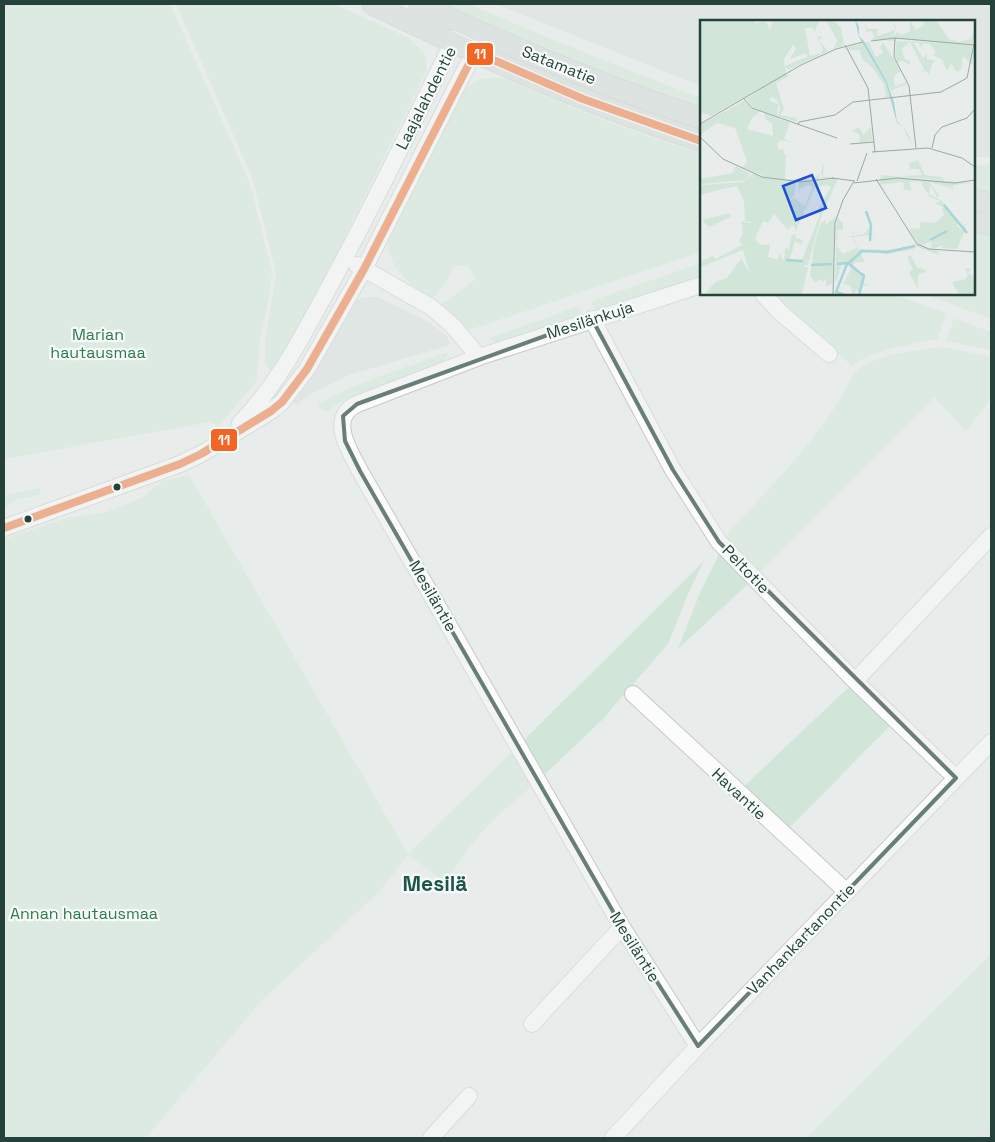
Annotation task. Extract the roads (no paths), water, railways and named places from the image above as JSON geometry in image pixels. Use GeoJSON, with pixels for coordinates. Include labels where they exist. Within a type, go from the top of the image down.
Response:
{"type":"FeatureCollection","features":[{"type":"Feature","properties":{"kind":"main road","name":"Satamatie"},"geometry":{"type":"LineString","coordinates":[[372,4],[474,52],[583,99],[700,141]]}},
{"type":"Feature","properties":{"kind":"main road","name":"Satamatie"},"geometry":{"type":"LineString","coordinates":[[419,4],[586,76],[700,118]]}},
{"type":"Feature","properties":{"kind":"main road"},"geometry":{"type":"LineString","coordinates":[[975,199],[991,204]]}},
{"type":"Feature","properties":{"kind":"main road"},"geometry":{"type":"LineString","coordinates":[[975,221],[991,225]]}},
{"type":"Feature","properties":{"kind":"street","name":"Laajalahdentie"},"geometry":{"type":"LineString","coordinates":[[224,440],[270,390],[291,357],[345,258],[453,42],[470,27]]}},
{"type":"Feature","properties":{"kind":"street","name":"Laajalahdentie"},"geometry":{"type":"LineString","coordinates":[[4,528],[180,464],[224,440],[282,402],[307,368],[364,269],[474,52],[470,27]]}},
{"type":"Feature","properties":{"kind":"street"},"geometry":{"type":"LineString","coordinates":[[345,258],[431,307],[452,325],[479,357]]}},
{"type":"Feature","properties":{"kind":"street","name":"Mesilänkuja"},"geometry":{"type":"LineString","coordinates":[[479,357],[700,285]]}},
{"type":"Feature","properties":{"kind":"street"},"geometry":{"type":"LineString","coordinates":[[764,295],[829,354]]}},
{"type":"Feature","properties":{"kind":"street","name":"Peltotie"},"geometry":{"type":"LineString","coordinates":[[592,319],[673,470],[719,542],[856,681],[956,778]]}},
{"type":"Feature","properties":{"kind":"street","name":"Mesiläntie"},"geometry":{"type":"LineString","coordinates":[[479,357],[350,407],[343,416],[341,425],[345,441],[360,471],[622,927],[698,1046]]}},
{"type":"Feature","properties":{"kind":"street"},"geometry":{"type":"LineString","coordinates":[[856,681],[991,536]]}},
{"type":"Feature","properties":{"kind":"street","name":"Havantie"},"geometry":{"type":"LineString","coordinates":[[633,694],[847,892]]}},
{"type":"Feature","properties":{"kind":"street","name":"Vanhankartanontie"},"geometry":{"type":"LineString","coordinates":[[613,1138],[698,1046],[991,742]]}},
{"type":"Feature","properties":{"kind":"street"},"geometry":{"type":"LineString","coordinates":[[532,1024],[622,927]]}},
{"type":"Feature","properties":{"kind":"street"},"geometry":{"type":"LineString","coordinates":[[431,1138],[469,1096]]}},
{"type":"Feature","properties":{"kind":"district","name":"Mesilä"},"geometry":{"type":"Point","coordinates":[435,883]}},
{"type":"Feature","properties":{"kind":"park label","name":"Marian hautausmaa"},"geometry":{"type":"Point","coordinates":[98,343]}},
{"type":"Feature","properties":{"kind":"park label","name":"Annan hautausmaa"},"geometry":{"type":"Point","coordinates":[84,913]}}]}
